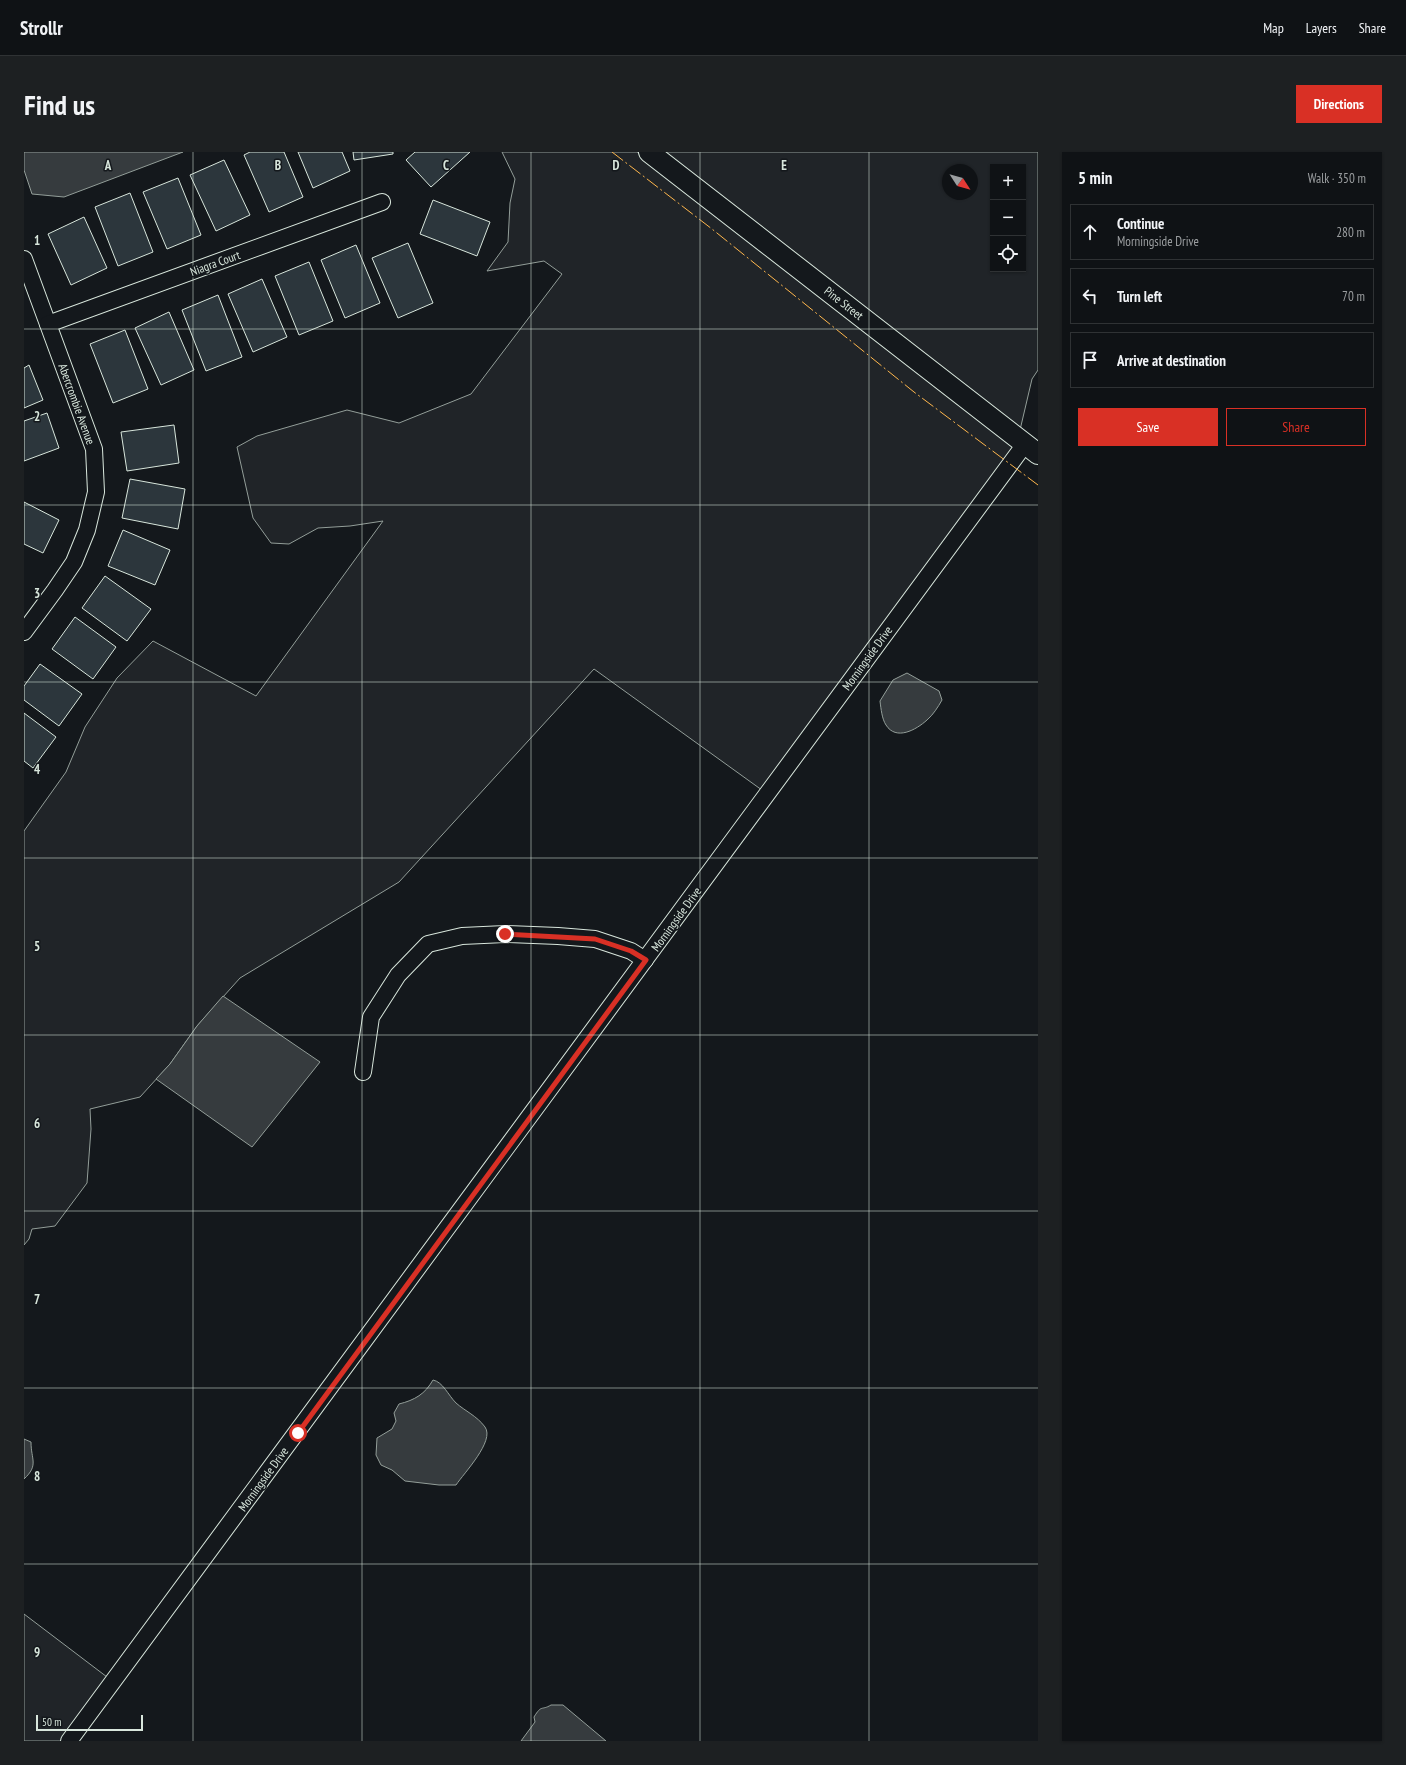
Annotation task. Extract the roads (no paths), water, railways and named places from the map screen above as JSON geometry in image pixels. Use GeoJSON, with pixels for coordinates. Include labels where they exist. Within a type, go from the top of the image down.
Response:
{"type":"FeatureCollection","features":[{"type":"Feature","properties":{"kind":"main road","name":"Pine Street"},"geometry":{"type":"LineString","coordinates":[[649,152],[1031,449]]}},
{"type":"Feature","properties":{"kind":"street","name":"Niagra Court"},"geometry":{"type":"LineString","coordinates":[[48,324],[382,202]]}},
{"type":"Feature","properties":{"kind":"street","name":"Abercrombie Avenue"},"geometry":{"type":"LineString","coordinates":[[24,259],[94,449],[96,492],[87,530],[74,562],[56,590],[24,632]]}},
{"type":"Feature","properties":{"kind":"street","name":"Morningside Drive"},"geometry":{"type":"LineString","coordinates":[[69,1741],[646,960],[1031,449]]}},
{"type":"Feature","properties":{"kind":"street"},"geometry":{"type":"LineString","coordinates":[[363,1072],[371,1017],[398,975],[428,944],[462,936],[505,934],[558,936],[595,939],[631,951],[646,960]]}}]}
